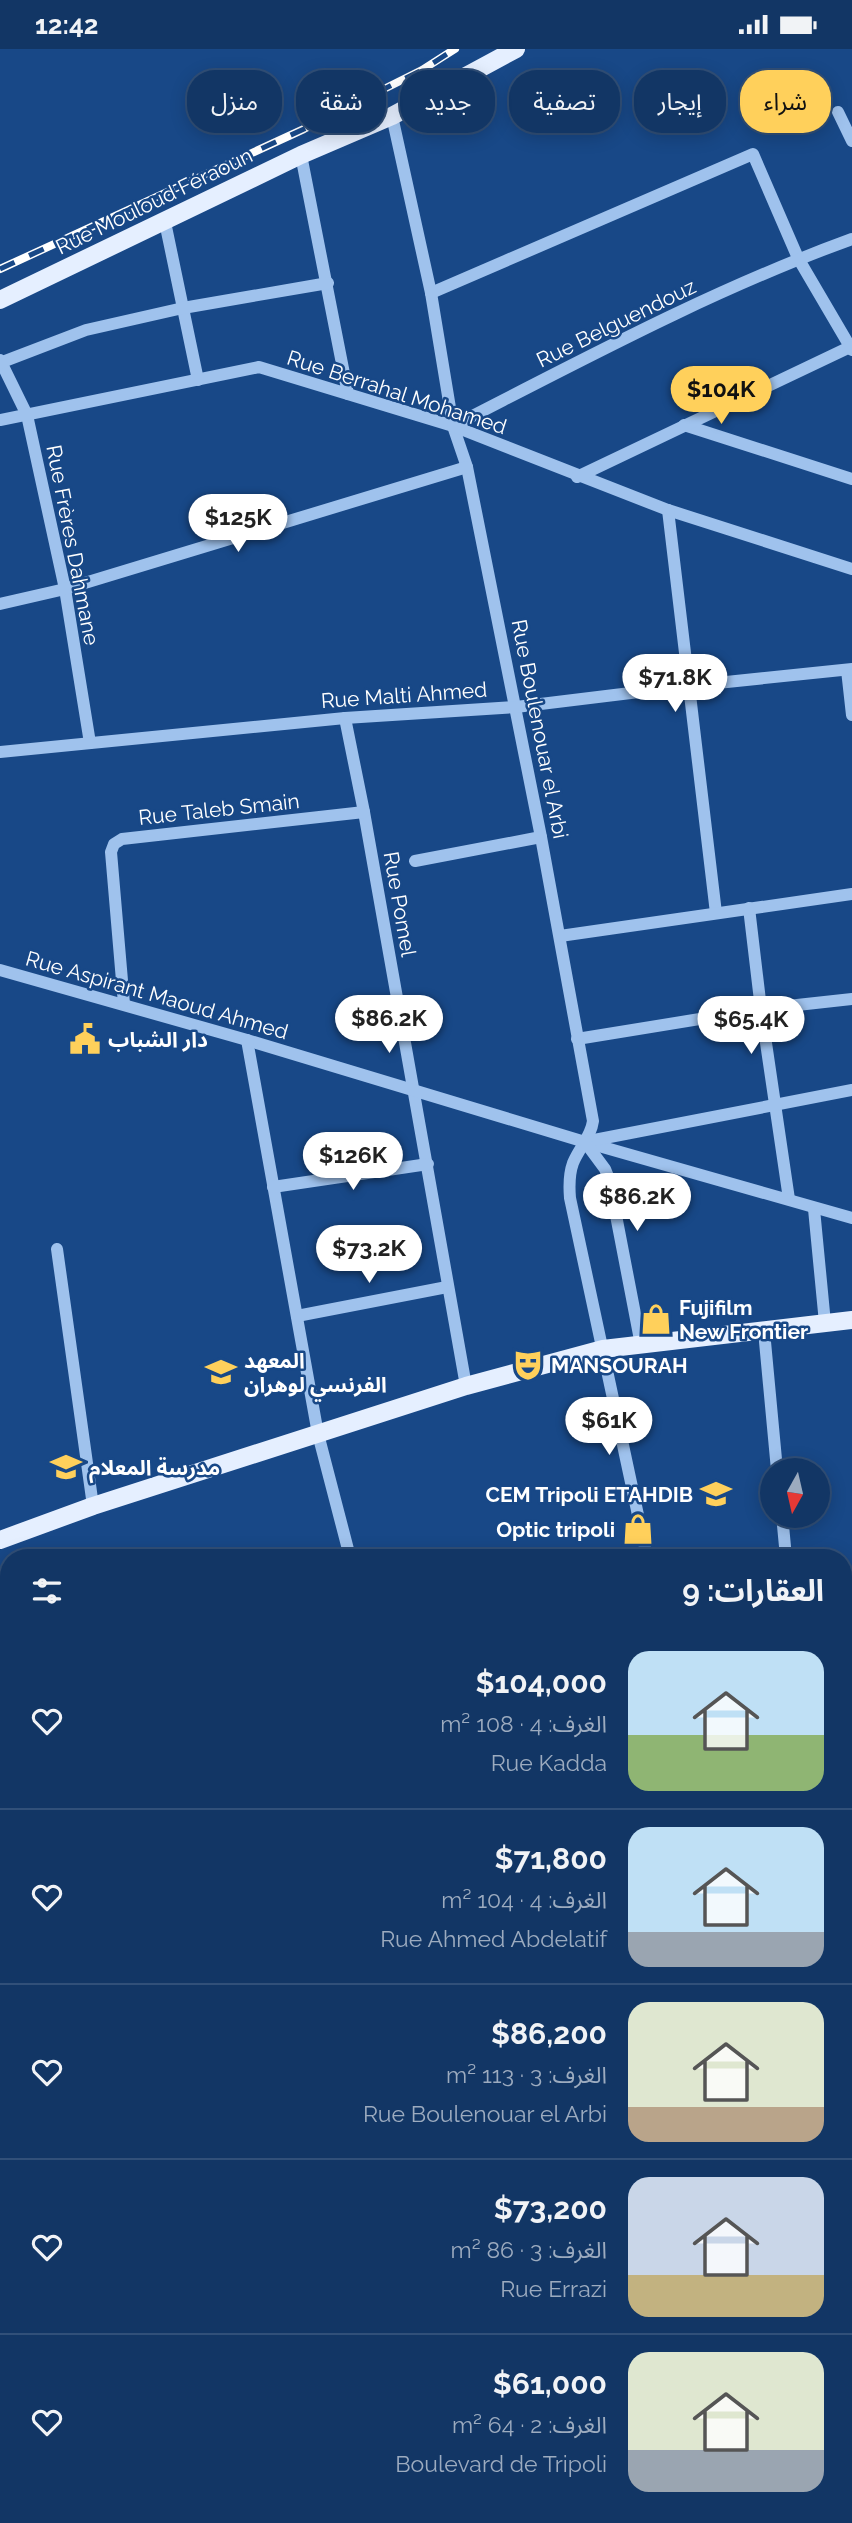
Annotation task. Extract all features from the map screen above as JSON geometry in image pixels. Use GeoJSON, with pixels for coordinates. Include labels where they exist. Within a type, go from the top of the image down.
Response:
{"type":"FeatureCollection","features":[{"type":"Feature","properties":{"kind":"main road","name":"Rue Mouloud Féraoun"},"geometry":{"type":"LineString","coordinates":[[0,300],[301,155],[392,115],[516,49]]}},
{"type":"Feature","properties":{"kind":"main road"},"geometry":{"type":"LineString","coordinates":[[0,1540],[93,1506],[466,1387],[603,1349],[852,1320]]}},
{"type":"Feature","properties":{"kind":"street"},"geometry":{"type":"LineString","coordinates":[[838,113],[852,141]]}},
{"type":"Feature","properties":{"kind":"street","name":"Rue Boulenouar el Arbi"},"geometry":{"type":"LineString","coordinates":[[392,115],[431,293],[453,426],[467,467],[516,707],[593,1121],[592,1129],[573,1163],[570,1198],[645,1549]]}},
{"type":"Feature","properties":{"kind":"street"},"geometry":{"type":"LineString","coordinates":[[431,293],[753,154],[798,258],[851,348],[577,477]]}},
{"type":"Feature","properties":{"kind":"street"},"geometry":{"type":"LineString","coordinates":[[301,155],[348,394]]}},
{"type":"Feature","properties":{"kind":"street"},"geometry":{"type":"LineString","coordinates":[[165,222],[198,380]]}},
{"type":"Feature","properties":{"kind":"street","name":"Rue Belguendouz"},"geometry":{"type":"LineString","coordinates":[[453,426],[660,320],[798,258],[852,239]]}},
{"type":"Feature","properties":{"kind":"street"},"geometry":{"type":"LineString","coordinates":[[0,362],[86,330],[183,308],[328,283]]}},
{"type":"Feature","properties":{"kind":"street","name":"Rue Frères Dahmane"},"geometry":{"type":"LineString","coordinates":[[0,362],[27,415],[65,589],[90,743]]}},
{"type":"Feature","properties":{"kind":"street","name":"Rue Berrahal Mohamed"},"geometry":{"type":"LineString","coordinates":[[0,420],[259,367],[453,426],[577,477],[668,510],[852,569]]}},
{"type":"Feature","properties":{"kind":"street"},"geometry":{"type":"LineString","coordinates":[[684,425],[852,479]]}},
{"type":"Feature","properties":{"kind":"street"},"geometry":{"type":"LineString","coordinates":[[0,604],[65,589],[467,467]]}},
{"type":"Feature","properties":{"kind":"street"},"geometry":{"type":"LineString","coordinates":[[668,510],[716,913]]}},
{"type":"Feature","properties":{"kind":"street"},"geometry":{"type":"LineString","coordinates":[[850,669],[852,715]]}},
{"type":"Feature","properties":{"kind":"street","name":"Rue Malti Ahmed"},"geometry":{"type":"LineString","coordinates":[[0,752],[345,718],[516,707],[688,685],[850,669]]}},
{"type":"Feature","properties":{"kind":"street","name":"Rue Pomel"},"geometry":{"type":"LineString","coordinates":[[345,718],[412,1090],[428,1164],[466,1387]]}},
{"type":"Feature","properties":{"kind":"street","name":"Rue Taleb Smain"},"geometry":{"type":"LineString","coordinates":[[124,1004],[111,852],[114,844],[122,839],[364,812]]}},
{"type":"Feature","properties":{"kind":"street"},"geometry":{"type":"LineString","coordinates":[[415,861],[541,837]]}},
{"type":"Feature","properties":{"kind":"street"},"geometry":{"type":"LineString","coordinates":[[560,936],[852,894]]}},
{"type":"Feature","properties":{"kind":"street"},"geometry":{"type":"LineString","coordinates":[[749,908],[789,1199]]}},
{"type":"Feature","properties":{"kind":"street","name":"Rue Aspirant Maoud Ahmed"},"geometry":{"type":"LineString","coordinates":[[0,970],[247,1039],[585,1142],[852,1218]]}},
{"type":"Feature","properties":{"kind":"street"},"geometry":{"type":"LineString","coordinates":[[578,1039],[761,1009],[852,999]]}},
{"type":"Feature","properties":{"kind":"street"},"geometry":{"type":"LineString","coordinates":[[247,1039],[318,1434],[348,1549]]}},
{"type":"Feature","properties":{"kind":"street"},"geometry":{"type":"LineString","coordinates":[[640,1345],[609,1179],[585,1142],[852,1090]]}},
{"type":"Feature","properties":{"kind":"street"},"geometry":{"type":"LineString","coordinates":[[273,1187],[428,1164]]}},
{"type":"Feature","properties":{"kind":"street"},"geometry":{"type":"LineString","coordinates":[[814,1209],[825,1324]]}},
{"type":"Feature","properties":{"kind":"street"},"geometry":{"type":"LineString","coordinates":[[57,1249],[93,1506]]}},
{"type":"Feature","properties":{"kind":"street"},"geometry":{"type":"LineString","coordinates":[[296,1316],[447,1287]]}},
{"type":"Feature","properties":{"kind":"street"},"geometry":{"type":"LineString","coordinates":[[764,1331],[776,1458]]}},
{"type":"Feature","properties":{"kind":"street"},"geometry":{"type":"LineString","coordinates":[[783,1528],[785,1549]]}},
{"type":"Feature","properties":{"kind":"railway"},"geometry":{"type":"LineString","coordinates":[[0,269],[304,129],[422,70],[455,49]]}},
{"type":"Feature","properties":{"kind":"place","name":"دار الشباب"},"geometry":{"type":"Point","coordinates":[85,1039]}},
{"type":"Feature","properties":{"kind":"place","name":"Fujifilm New Frontier"},"geometry":{"type":"Point","coordinates":[656,1319]}},
{"type":"Feature","properties":{"kind":"place","name":"MANSOURAH"},"geometry":{"type":"Point","coordinates":[528,1365]}},
{"type":"Feature","properties":{"kind":"place","name":"المعهد الفرنسي لوهران"},"geometry":{"type":"Point","coordinates":[221,1372]}},
{"type":"Feature","properties":{"kind":"place","name":"مدرسة المعلام"},"geometry":{"type":"Point","coordinates":[66,1467]}},
{"type":"Feature","properties":{"kind":"place","name":"CEM Tripoli ETAHDIB"},"geometry":{"type":"Point","coordinates":[716,1494]}},
{"type":"Feature","properties":{"kind":"place","name":"Optic tripoli"},"geometry":{"type":"Point","coordinates":[638,1529]}}]}
